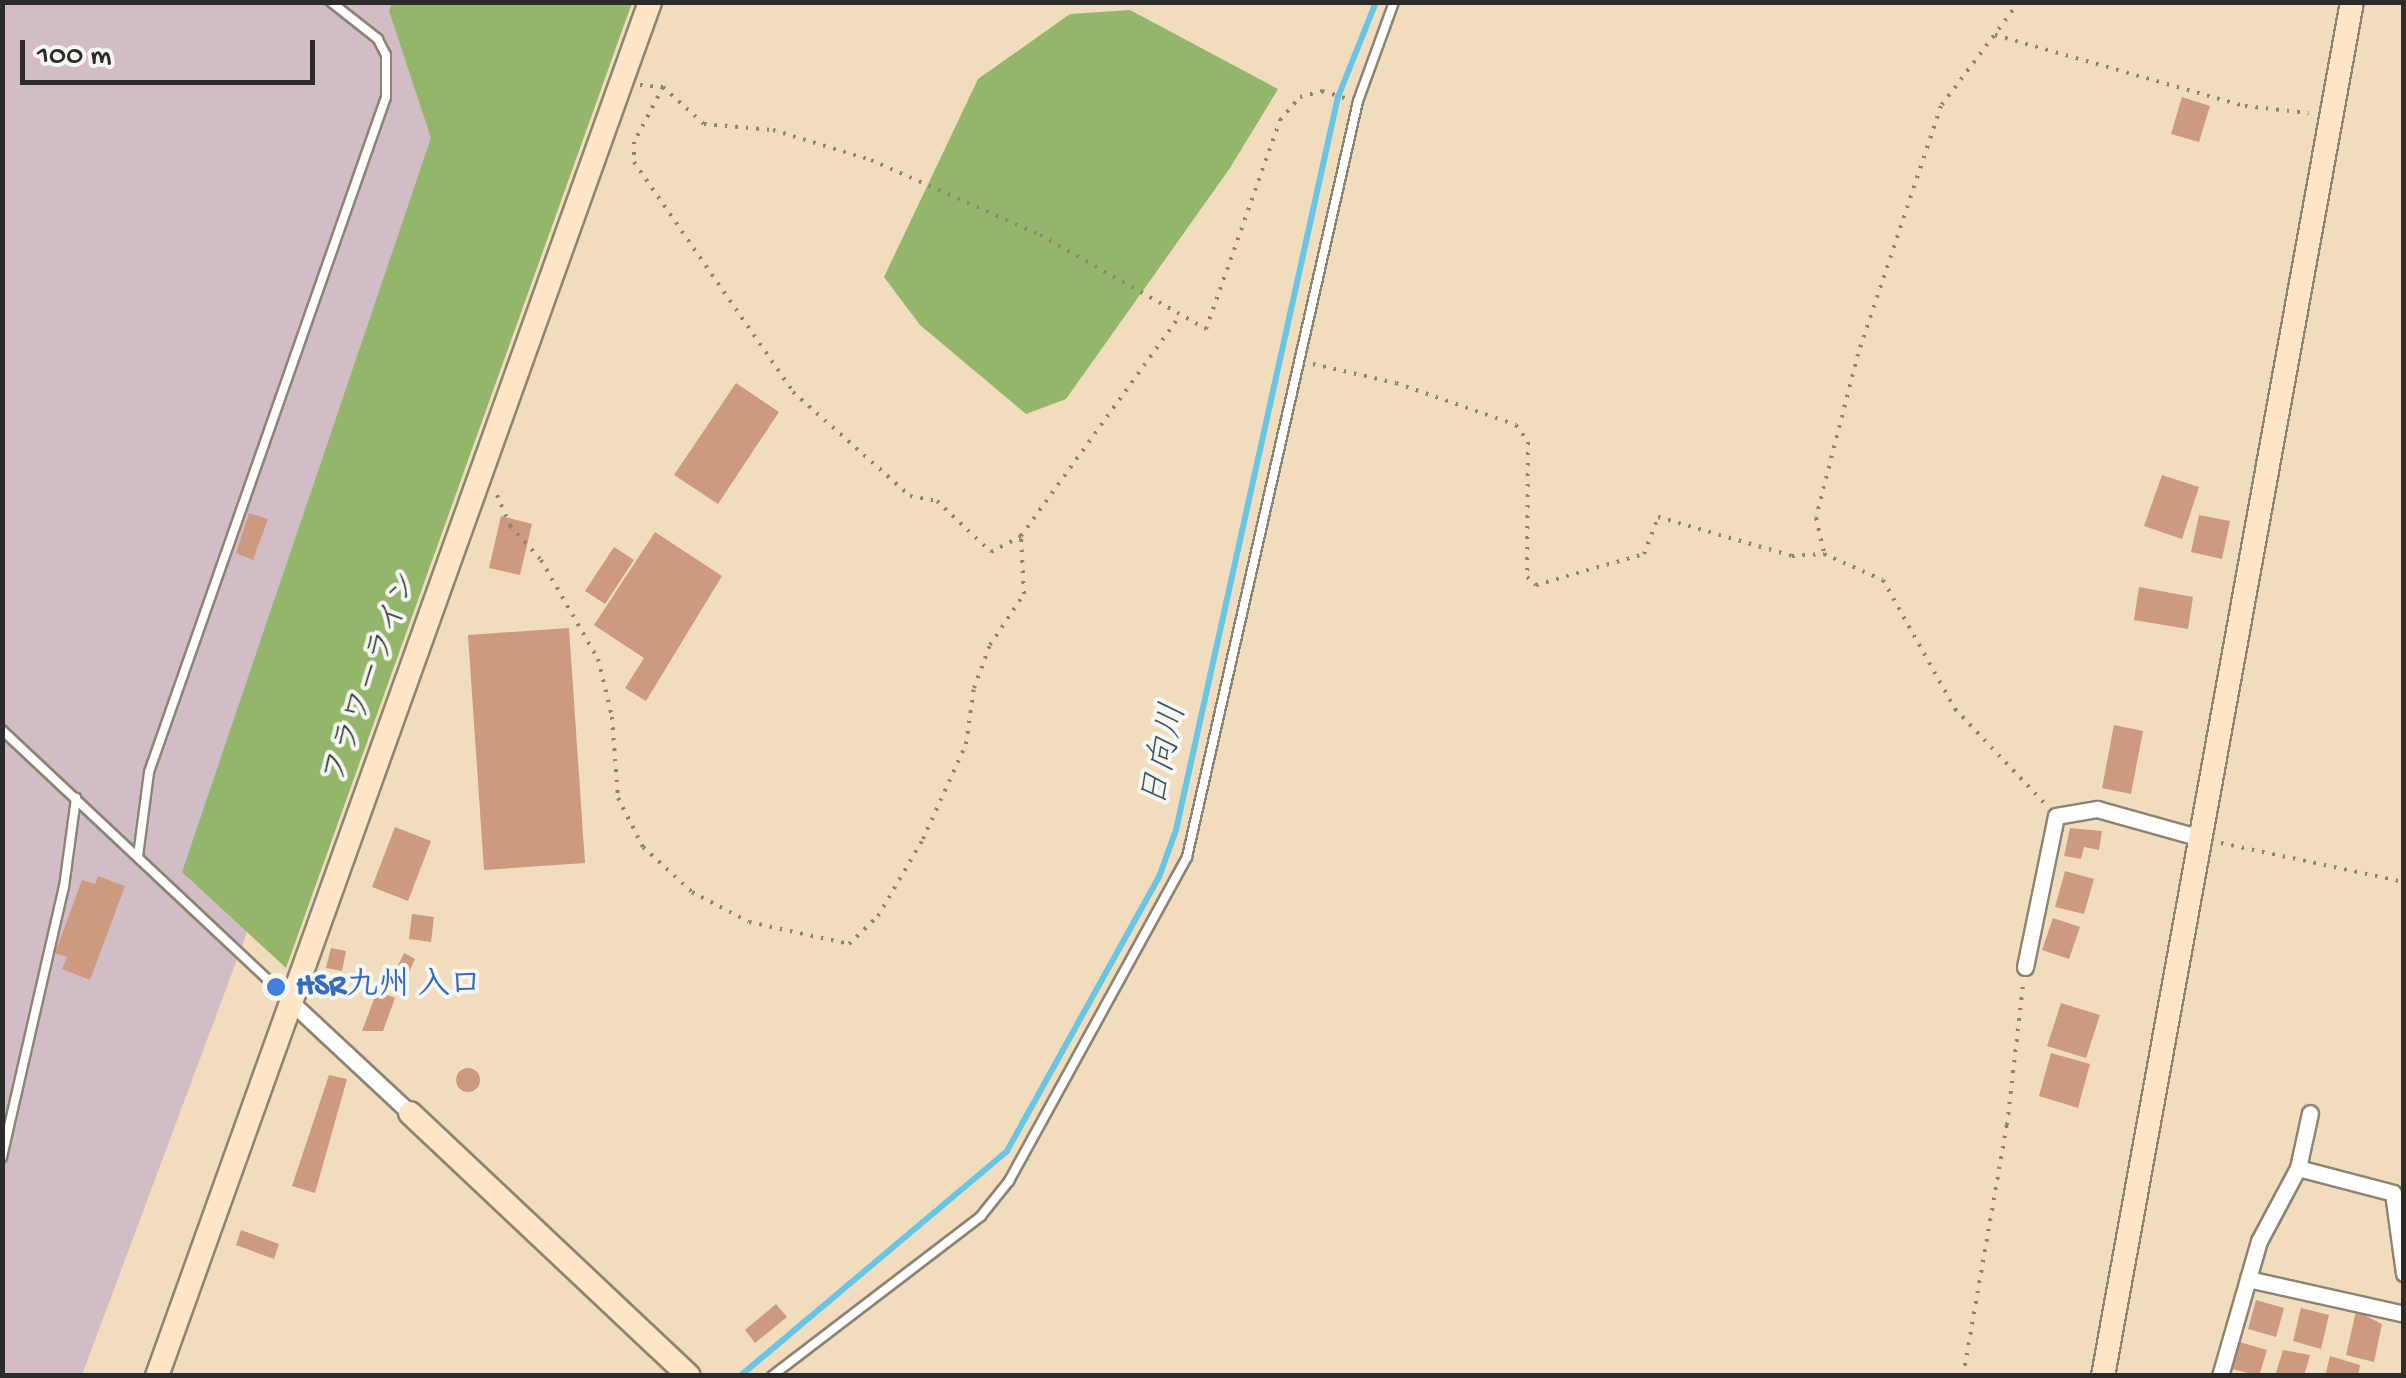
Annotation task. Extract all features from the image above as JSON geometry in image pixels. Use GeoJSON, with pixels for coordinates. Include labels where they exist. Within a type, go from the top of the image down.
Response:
{"type":"FeatureCollection","features":[{"type":"Feature","properties":{"kind":"street","name":"フラワーライン"},"geometry":{"type":"LineString","coordinates":[[157,1376],[650,2]]}},
{"type":"Feature","properties":{"kind":"street"},"geometry":{"type":"LineString","coordinates":[[2104,1376],[2197,838],[2352,2]]}},
{"type":"Feature","properties":{"kind":"street"},"geometry":{"type":"LineString","coordinates":[[2025,967],[2056,816],[2098,809],[2197,838]]}},
{"type":"Feature","properties":{"kind":"street"},"geometry":{"type":"LineString","coordinates":[[292,1002],[689,1376]]}},
{"type":"Feature","properties":{"kind":"street"},"geometry":{"type":"LineString","coordinates":[[2220,1376],[2260,1241],[2298,1168],[2310,1114]]}},
{"type":"Feature","properties":{"kind":"street"},"geometry":{"type":"LineString","coordinates":[[2298,1168],[2393,1193],[2404,1273]]}},
{"type":"Feature","properties":{"kind":"street"},"geometry":{"type":"LineString","coordinates":[[2248,1279],[2404,1314]]}},
{"type":"Feature","properties":{"kind":"lane"},"geometry":{"type":"LineString","coordinates":[[138,856],[155,753],[386,98],[386,55],[378,40],[331,2]]}},
{"type":"Feature","properties":{"kind":"lane"},"geometry":{"type":"LineString","coordinates":[[772,1376],[981,1216],[1009,1181],[1131,968],[1187,858],[1358,100],[1394,2]]}},
{"type":"Feature","properties":{"kind":"lane"},"geometry":{"type":"LineString","coordinates":[[2,730],[292,1002]]}},
{"type":"Feature","properties":{"kind":"lane"},"geometry":{"type":"LineString","coordinates":[[2,1158],[64,887],[76,798]]}},
{"type":"Feature","properties":{"kind":"path"},"geometry":{"type":"LineString","coordinates":[[1824,554],[1816,518],[1908,197],[1940,106],[2019,2]]}},
{"type":"Feature","properties":{"kind":"path"},"geometry":{"type":"LineString","coordinates":[[1994,35],[2245,106],[2331,115]]}},
{"type":"Feature","properties":{"kind":"path"},"geometry":{"type":"LineString","coordinates":[[1179,317],[1021,536],[991,552],[937,501],[910,496],[793,392],[634,162],[634,142],[662,87],[704,124],[773,130],[871,160],[1040,235],[1206,329],[1280,120],[1300,96],[1322,91],[1346,98]]}},
{"type":"Feature","properties":{"kind":"path"},"geometry":{"type":"LineString","coordinates":[[1298,361],[1396,383],[1516,425],[1528,442],[1527,577],[1536,585],[1644,554],[1658,517],[1792,556],[1824,554],[1883,580],[1955,709],[2056,816]]}},
{"type":"Feature","properties":{"kind":"path"},"geometry":{"type":"LineString","coordinates":[[484,463],[510,526],[541,560],[598,659],[612,717],[618,798],[643,847],[692,892],[749,922],[850,944],[878,916],[923,839],[966,744],[964,722],[985,660],[1024,594],[1021,536]]}},
{"type":"Feature","properties":{"kind":"path"},"geometry":{"type":"LineString","coordinates":[[2197,838],[2404,882]]}},
{"type":"Feature","properties":{"kind":"path"},"geometry":{"type":"LineString","coordinates":[[1963,1376],[2007,1124],[2025,967]]}},
{"type":"Feature","properties":{"kind":"shaded area"},"geometry":{"type":"Polygon","coordinates":[[[3,3],[594,3],[82,1375],[3,1376],[3,3]]]}},
{"type":"Feature","properties":{"kind":"green space"},"geometry":{"type":"Polygon","coordinates":[[[392,3],[632,3],[286,968],[182,872],[431,138],[389,11],[392,3]]]}},
{"type":"Feature","properties":{"kind":"green space"},"geometry":{"type":"Polygon","coordinates":[[[1130,10],[1278,89],[1230,168],[1066,399],[1026,414],[920,325],[884,277],[978,79],[1070,14],[1130,10]]]}},
{"type":"Feature","properties":{"kind":"building"},"geometry":{"type":"Polygon","coordinates":[[[2182,97],[2210,106],[2199,142],[2171,134],[2182,97]]]}},
{"type":"Feature","properties":{"kind":"building"},"geometry":{"type":"Polygon","coordinates":[[[736,383],[779,412],[718,504],[674,475],[736,383]]]}},
{"type":"Feature","properties":{"kind":"building"},"geometry":{"type":"Polygon","coordinates":[[[2162,475],[2199,487],[2182,539],[2144,526],[2162,475]]]}},
{"type":"Feature","properties":{"kind":"building"},"geometry":{"type":"Polygon","coordinates":[[[249,513],[268,519],[253,560],[236,553],[249,513]]]}},
{"type":"Feature","properties":{"kind":"building"},"geometry":{"type":"Polygon","coordinates":[[[2199,515],[2230,521],[2222,559],[2191,552],[2199,515]]]}},
{"type":"Feature","properties":{"kind":"building"},"geometry":{"type":"Polygon","coordinates":[[[501,516],[532,524],[520,575],[489,568],[501,516]]]}},
{"type":"Feature","properties":{"kind":"building"},"geometry":{"type":"Polygon","coordinates":[[[655,532],[722,576],[646,701],[625,688],[644,658],[594,625],[655,532]]]}},
{"type":"Feature","properties":{"kind":"building"},"geometry":{"type":"Polygon","coordinates":[[[614,547],[634,560],[605,604],[585,591],[614,547]]]}},
{"type":"Feature","properties":{"kind":"building"},"geometry":{"type":"Polygon","coordinates":[[[2139,587],[2193,597],[2188,629],[2134,620],[2139,587]]]}},
{"type":"Feature","properties":{"kind":"building"},"geometry":{"type":"Polygon","coordinates":[[[569,628],[585,863],[484,870],[468,635],[569,628]]]}},
{"type":"Feature","properties":{"kind":"building"},"geometry":{"type":"Polygon","coordinates":[[[2114,725],[2143,731],[2131,794],[2102,788],[2114,725]]]}},
{"type":"Feature","properties":{"kind":"building"},"geometry":{"type":"Polygon","coordinates":[[[395,827],[431,841],[408,901],[372,887],[395,827]]]}},
{"type":"Feature","properties":{"kind":"building"},"geometry":{"type":"Polygon","coordinates":[[[2070,828],[2102,831],[2099,850],[2084,847],[2081,859],[2064,856],[2070,828]]]}},
{"type":"Feature","properties":{"kind":"building"},"geometry":{"type":"Polygon","coordinates":[[[2065,871],[2094,879],[2084,914],[2055,907],[2065,871]]]}},
{"type":"Feature","properties":{"kind":"building"},"geometry":{"type":"Polygon","coordinates":[[[98,876],[125,886],[90,980],[62,969],[67,957],[55,953],[82,880],[95,884],[98,876]]]}},
{"type":"Feature","properties":{"kind":"building"},"geometry":{"type":"Polygon","coordinates":[[[412,914],[434,917],[431,942],[409,939],[412,914]]]}},
{"type":"Feature","properties":{"kind":"building"},"geometry":{"type":"Polygon","coordinates":[[[2053,918],[2080,927],[2069,959],[2042,950],[2053,918]]]}},
{"type":"Feature","properties":{"kind":"building"},"geometry":{"type":"Polygon","coordinates":[[[331,948],[346,951],[342,971],[326,968],[331,948]]]}},
{"type":"Feature","properties":{"kind":"building"},"geometry":{"type":"Polygon","coordinates":[[[404,953],[415,959],[400,991],[388,986],[404,953]]]}},
{"type":"Feature","properties":{"kind":"building"},"geometry":{"type":"Polygon","coordinates":[[[377,991],[395,998],[383,1031],[362,1031],[377,991]]]}},
{"type":"Feature","properties":{"kind":"building"},"geometry":{"type":"Polygon","coordinates":[[[2061,1003],[2100,1015],[2086,1058],[2047,1046],[2061,1003]]]}},
{"type":"Feature","properties":{"kind":"building"},"geometry":{"type":"Polygon","coordinates":[[[2051,1053],[2090,1064],[2078,1108],[2039,1096],[2051,1053]]]}},
{"type":"Feature","properties":{"kind":"building"},"geometry":{"type":"Polygon","coordinates":[[[468,1068],[480,1080],[468,1092],[456,1080],[468,1068]]]}},
{"type":"Feature","properties":{"kind":"building"},"geometry":{"type":"Polygon","coordinates":[[[329,1075],[347,1079],[315,1193],[292,1186],[329,1075]]]}},
{"type":"Feature","properties":{"kind":"building"},"geometry":{"type":"Polygon","coordinates":[[[241,1230],[279,1244],[274,1259],[236,1245],[241,1230]]]}},
{"type":"Feature","properties":{"kind":"building"},"geometry":{"type":"Polygon","coordinates":[[[2256,1300],[2284,1308],[2276,1337],[2248,1329],[2256,1300]]]}},
{"type":"Feature","properties":{"kind":"building"},"geometry":{"type":"Polygon","coordinates":[[[776,1304],[787,1317],[755,1343],[745,1330],[776,1304]]]}},
{"type":"Feature","properties":{"kind":"building"},"geometry":{"type":"Polygon","coordinates":[[[2301,1308],[2329,1315],[2321,1349],[2293,1341],[2301,1308]]]}},
{"type":"Feature","properties":{"kind":"building"},"geometry":{"type":"Polygon","coordinates":[[[2356,1311],[2382,1324],[2374,1362],[2346,1355],[2356,1311]]]}},
{"type":"Feature","properties":{"kind":"building"},"geometry":{"type":"Polygon","coordinates":[[[2236,1341],[2267,1350],[2259,1376],[2229,1368],[2236,1341]]]}},
{"type":"Feature","properties":{"kind":"building"},"geometry":{"type":"Polygon","coordinates":[[[2283,1350],[2310,1355],[2304,1376],[2275,1376],[2283,1350]]]}},
{"type":"Feature","properties":{"kind":"building"},"geometry":{"type":"Polygon","coordinates":[[[2330,1356],[2360,1365],[2358,1376],[2325,1376],[2330,1356]]]}},
{"type":"Feature","properties":{"kind":"waterway","name":"日向川"},"geometry":{"type":"LineString","coordinates":[[740,1376],[1007,1151],[1159,877],[1176,830],[1338,97],[1376,2]]}},
{"type":"Feature","properties":{"kind":"place","name":"HSR九州 入口"},"geometry":{"type":"Point","coordinates":[276,987]}}]}
